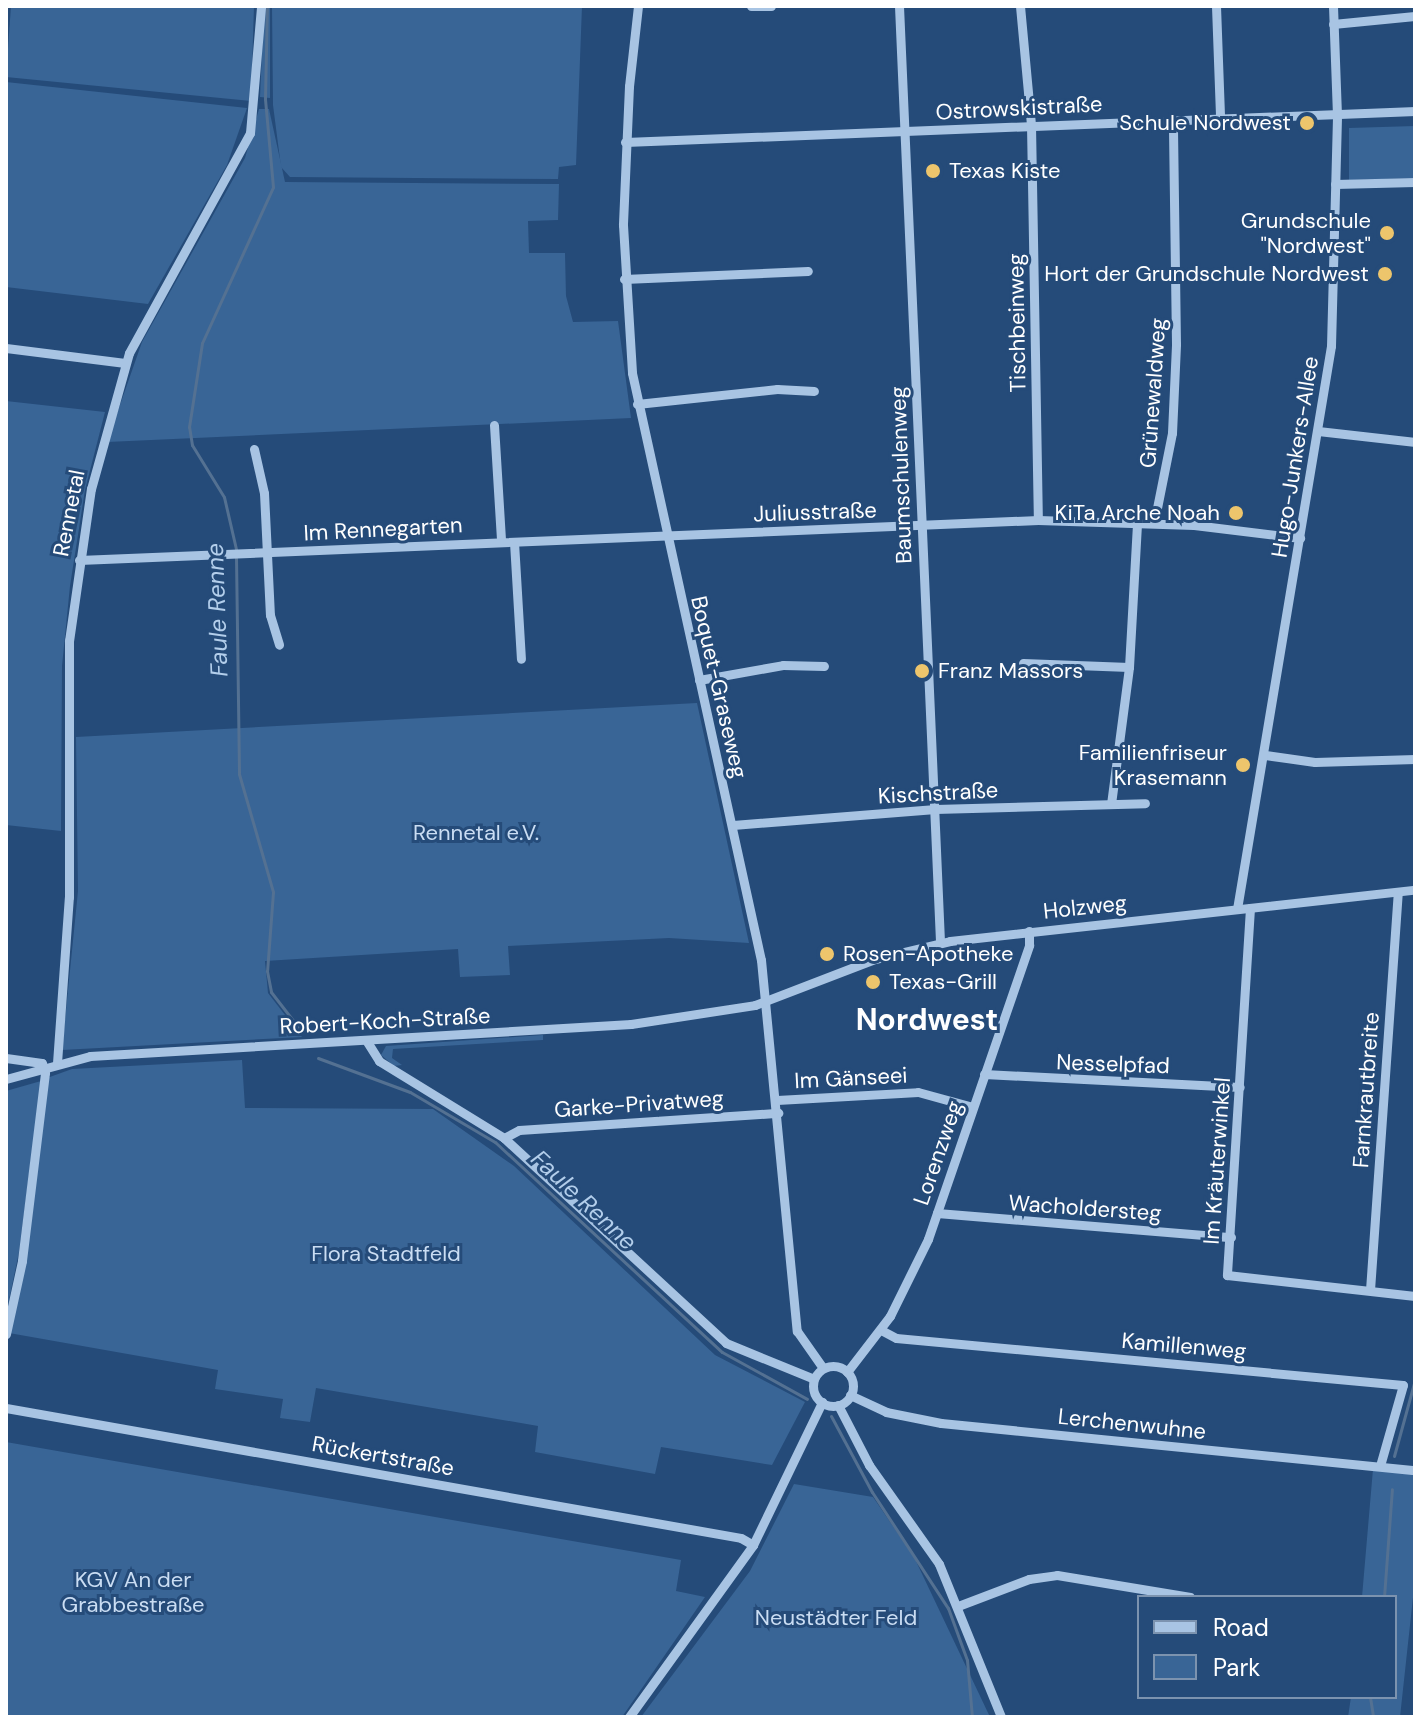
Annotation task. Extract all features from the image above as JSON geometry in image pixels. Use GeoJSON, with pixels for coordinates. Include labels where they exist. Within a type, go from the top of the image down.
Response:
{"type":"FeatureCollection","features":[{"type":"Feature","properties":{"kind":"street","name":"Rennetal"},"geometry":{"type":"LineString","coordinates":[[57,1063],[69,897],[69,659],[79,560],[93,478],[125,363],[250,133],[261,6]]}},
{"type":"Feature","properties":{"kind":"street","name":"Boquet-Graseweg"},"geometry":{"type":"LineString","coordinates":[[638,6],[625,142],[624,279],[637,404],[733,825],[768,1001],[795,1323],[823,1368]]}},
{"type":"Feature","properties":{"kind":"street"},"geometry":{"type":"LineString","coordinates":[[751,6],[771,6]]}},
{"type":"Feature","properties":{"kind":"street","name":"Baumschulenweg"},"geometry":{"type":"LineString","coordinates":[[899,6],[940,943]]}},
{"type":"Feature","properties":{"kind":"street","name":"Tischbeinweg"},"geometry":{"type":"LineString","coordinates":[[1020,6],[1031,125],[1038,520]]}},
{"type":"Feature","properties":{"kind":"street"},"geometry":{"type":"LineString","coordinates":[[1216,6],[1220,117]]}},
{"type":"Feature","properties":{"kind":"street","name":"Hugo-Junkers-Allee"},"geometry":{"type":"LineString","coordinates":[[1237,909],[1331,346],[1337,115],[1333,6]]}},
{"type":"Feature","properties":{"kind":"street"},"geometry":{"type":"LineString","coordinates":[[1333,24],[1415,16]]}},
{"type":"Feature","properties":{"kind":"street","name":"Ostrowskistraße"},"geometry":{"type":"LineString","coordinates":[[625,142],[1415,111]]}},
{"type":"Feature","properties":{"kind":"street","name":"Grünewaldweg"},"geometry":{"type":"LineString","coordinates":[[1154,523],[1172,433],[1176,359],[1173,120]]}},
{"type":"Feature","properties":{"kind":"street"},"geometry":{"type":"LineString","coordinates":[[1335,184],[1415,182]]}},
{"type":"Feature","properties":{"kind":"street"},"geometry":{"type":"LineString","coordinates":[[624,279],[808,271]]}},
{"type":"Feature","properties":{"kind":"street"},"geometry":{"type":"LineString","coordinates":[[6,348],[125,363]]}},
{"type":"Feature","properties":{"kind":"street"},"geometry":{"type":"LineString","coordinates":[[637,404],[777,389],[814,391]]}},
{"type":"Feature","properties":{"kind":"street"},"geometry":{"type":"LineString","coordinates":[[494,425],[501,541]]}},
{"type":"Feature","properties":{"kind":"street"},"geometry":{"type":"LineString","coordinates":[[1318,431],[1415,442]]}},
{"type":"Feature","properties":{"kind":"street"},"geometry":{"type":"LineString","coordinates":[[254,449],[264,493],[270,615],[279,645]]}},
{"type":"Feature","properties":{"kind":"street","name":"Juliusstraße"},"geometry":{"type":"LineString","coordinates":[[666,535],[1038,520],[1154,523],[1300,538]]}},
{"type":"Feature","properties":{"kind":"street"},"geometry":{"type":"LineString","coordinates":[[1111,804],[1129,667],[1137,522]]}},
{"type":"Feature","properties":{"kind":"street","name":"Im Rennegarten"},"geometry":{"type":"LineString","coordinates":[[79,560],[666,535]]}},
{"type":"Feature","properties":{"kind":"street"},"geometry":{"type":"LineString","coordinates":[[514,542],[521,659]]}},
{"type":"Feature","properties":{"kind":"street"},"geometry":{"type":"LineString","coordinates":[[1023,663],[1129,667]]}},
{"type":"Feature","properties":{"kind":"street"},"geometry":{"type":"LineString","coordinates":[[699,680],[783,665],[824,666]]}},
{"type":"Feature","properties":{"kind":"street"},"geometry":{"type":"LineString","coordinates":[[1265,755],[1315,762],[1415,759]]}},
{"type":"Feature","properties":{"kind":"street","name":"Kischstraße"},"geometry":{"type":"LineString","coordinates":[[733,825],[935,809],[1145,803]]}},
{"type":"Feature","properties":{"kind":"street","name":"Holzweg"},"geometry":{"type":"LineString","coordinates":[[768,1001],[863,963],[940,943],[1415,890]]}},
{"type":"Feature","properties":{"kind":"street","name":"Farnkrautbreite"},"geometry":{"type":"LineString","coordinates":[[1370,1290],[1398,892]]}},
{"type":"Feature","properties":{"kind":"street","name":"Im Kräuterwinkel"},"geometry":{"type":"LineString","coordinates":[[1250,908],[1227,1275],[1415,1296]]}},
{"type":"Feature","properties":{"kind":"street","name":"Lorenzweg"},"geometry":{"type":"LineString","coordinates":[[847,1372],[881,1330],[937,1213],[1029,945],[1029,931]]}},
{"type":"Feature","properties":{"kind":"street","name":"Robert-Koch-Straße"},"geometry":{"type":"LineString","coordinates":[[6,1079],[90,1056],[631,1024],[768,1001]]}},
{"type":"Feature","properties":{"kind":"street"},"geometry":{"type":"LineString","coordinates":[[366,1040],[379,1061],[504,1138],[726,1343],[814,1379],[822,1402],[753,1545],[629,1717]]}},
{"type":"Feature","properties":{"kind":"street"},"geometry":{"type":"LineString","coordinates":[[6,1058],[42,1063],[43,1067],[23,1253],[6,1334]]}},
{"type":"Feature","properties":{"kind":"street","name":"Nesselpfad"},"geometry":{"type":"LineString","coordinates":[[984,1074],[1240,1087]]}},
{"type":"Feature","properties":{"kind":"street","name":"Im Gänseei"},"geometry":{"type":"LineString","coordinates":[[777,1100],[918,1092],[973,1107]]}},
{"type":"Feature","properties":{"kind":"street","name":"Garke-Privatweg"},"geometry":{"type":"LineString","coordinates":[[504,1138],[519,1130],[778,1113]]}},
{"type":"Feature","properties":{"kind":"street","name":"Wacholdersteg"},"geometry":{"type":"LineString","coordinates":[[937,1213],[1231,1237]]}},
{"type":"Feature","properties":{"kind":"street","name":"Kamillenweg"},"geometry":{"type":"LineString","coordinates":[[881,1330],[896,1338],[1403,1385],[1380,1466]]}},
{"type":"Feature","properties":{"kind":"street"},"geometry":{"type":"LineString","coordinates":[[814,1379],[823,1368],[836,1366],[847,1372],[850,1395],[838,1405]]}},
{"type":"Feature","properties":{"kind":"street","name":"Lerchenwuhne"},"geometry":{"type":"LineString","coordinates":[[850,1395],[886,1412],[941,1423],[1415,1470]]}},
{"type":"Feature","properties":{"kind":"street"},"geometry":{"type":"LineString","coordinates":[[822,1402],[838,1405]]}},
{"type":"Feature","properties":{"kind":"street"},"geometry":{"type":"LineString","coordinates":[[838,1405],[876,1476],[939,1564],[1001,1717]]}},
{"type":"Feature","properties":{"kind":"street","name":"Rückertstraße"},"geometry":{"type":"LineString","coordinates":[[6,1408],[741,1538],[753,1545]]}},
{"type":"Feature","properties":{"kind":"street"},"geometry":{"type":"LineString","coordinates":[[958,1606],[1029,1579],[1057,1575],[1178,1595]]}},
{"type":"Feature","properties":{"kind":"green space"},"geometry":{"type":"Polygon","coordinates":[[[11,6],[254,6],[251,101],[6,77],[11,6]]]}},
{"type":"Feature","properties":{"kind":"green space"},"geometry":{"type":"Polygon","coordinates":[[[264,6],[270,6],[270,98],[260,97],[264,6]]]}},
{"type":"Feature","properties":{"kind":"green space"},"geometry":{"type":"Polygon","coordinates":[[[272,6],[582,6],[576,165],[559,167],[558,179],[290,177],[281,167],[273,105],[272,6]]]}},
{"type":"Feature","properties":{"kind":"green space"},"geometry":{"type":"Polygon","coordinates":[[[6,82],[247,108],[227,165],[148,304],[6,287],[6,82]]]}},
{"type":"Feature","properties":{"kind":"green space"},"geometry":{"type":"Polygon","coordinates":[[[259,109],[269,109],[285,182],[559,184],[558,220],[528,221],[529,253],[565,253],[566,296],[573,322],[618,321],[631,418],[107,442],[142,342],[245,158],[259,109]]]}},
{"type":"Feature","properties":{"kind":"green space"},"geometry":{"type":"Polygon","coordinates":[[[1415,126],[1415,178],[1349,180],[1349,128],[1415,126]]]}},
{"type":"Feature","properties":{"kind":"green space"},"geometry":{"type":"Polygon","coordinates":[[[6,401],[105,412],[85,490],[70,586],[62,666],[61,831],[6,825],[6,401]]]}},
{"type":"Feature","properties":{"kind":"green space","name":"Rennetal e.V."},"geometry":{"type":"Polygon","coordinates":[[[697,703],[749,943],[669,938],[508,946],[510,975],[460,977],[458,949],[265,961],[268,993],[302,1037],[62,1050],[78,891],[76,737],[697,703]]]}},
{"type":"Feature","properties":{"kind":"green space"},"geometry":{"type":"Polygon","coordinates":[[[543,1035],[543,1040],[393,1049],[392,1058],[402,1065],[394,1066],[381,1055],[386,1046],[543,1035]]]}},
{"type":"Feature","properties":{"kind":"green space","name":"Flora Stadtfeld"},"geometry":{"type":"Polygon","coordinates":[[[242,1060],[245,1108],[433,1109],[514,1166],[715,1355],[805,1402],[772,1465],[661,1447],[655,1474],[535,1452],[538,1426],[316,1388],[310,1422],[280,1418],[283,1399],[215,1389],[218,1370],[9,1333],[47,1078],[72,1069],[242,1060]]]}},
{"type":"Feature","properties":{"kind":"green space"},"geometry":{"type":"Polygon","coordinates":[[[41,1081],[19,1252],[6,1314],[6,1091],[41,1081]]]}},
{"type":"Feature","properties":{"kind":"green space","name":"KGV An der Grabbestraße"},"geometry":{"type":"Polygon","coordinates":[[[6,1442],[681,1560],[676,1591],[705,1597],[622,1717],[6,1717],[6,1442]]]}},
{"type":"Feature","properties":{"kind":"green space"},"geometry":{"type":"Polygon","coordinates":[[[1373,1469],[1415,1473],[1415,1579],[1400,1717],[1348,1717],[1351,1699],[1397,1699],[1397,1595],[1362,1595],[1373,1469]]]}},
{"type":"Feature","properties":{"kind":"green space","name":"Neustädter Feld"},"geometry":{"type":"Polygon","coordinates":[[[794,1484],[873,1497],[914,1557],[990,1717],[641,1717],[750,1571],[794,1484]]]}},
{"type":"Feature","properties":{"kind":"waterway","name":"Faule Renne"},"geometry":{"type":"LineString","coordinates":[[236,549],[224,497],[192,445],[189,427],[202,343],[273,187],[265,99],[267,6]]}},
{"type":"Feature","properties":{"kind":"waterway","name":"Faule Renne"},"geometry":{"type":"LineString","coordinates":[[236,557],[239,774],[273,892],[267,971],[271,992],[302,1032]]}},
{"type":"Feature","properties":{"kind":"waterway","name":"Faule Renne"},"geometry":{"type":"LineString","coordinates":[[318,1058],[410,1092],[495,1142],[722,1352],[807,1399]]}},
{"type":"Feature","properties":{"kind":"waterway"},"geometry":{"type":"LineString","coordinates":[[1394,1456],[1415,1379]]}},
{"type":"Feature","properties":{"kind":"waterway","name":"Faule Renne"},"geometry":{"type":"LineString","coordinates":[[831,1416],[872,1492],[948,1608],[967,1660],[972,1717]]}},
{"type":"Feature","properties":{"kind":"waterway"},"geometry":{"type":"LineString","coordinates":[[1384,1595],[1392,1489]]}},
{"type":"Feature","properties":{"kind":"waterway"},"geometry":{"type":"LineString","coordinates":[[1370,1699],[1373,1717]]}},
{"type":"Feature","properties":{"kind":"place","name":"Schule Nordwest"},"geometry":{"type":"Point","coordinates":[1307,123]}},
{"type":"Feature","properties":{"kind":"place","name":"Texas Kiste"},"geometry":{"type":"Point","coordinates":[933,171]}},
{"type":"Feature","properties":{"kind":"place","name":"Grundschule \"Nordwest\""},"geometry":{"type":"Point","coordinates":[1387,233]}},
{"type":"Feature","properties":{"kind":"place","name":"Hort der Grundschule Nordwest"},"geometry":{"type":"Point","coordinates":[1385,274]}},
{"type":"Feature","properties":{"kind":"place","name":"KiTa Arche Noah"},"geometry":{"type":"Point","coordinates":[1236,513]}},
{"type":"Feature","properties":{"kind":"place","name":"Franz Massors"},"geometry":{"type":"Point","coordinates":[922,671]}},
{"type":"Feature","properties":{"kind":"place","name":"Familienfriseur Krasemann"},"geometry":{"type":"Point","coordinates":[1243,765]}},
{"type":"Feature","properties":{"kind":"place","name":"Rosen-Apotheke"},"geometry":{"type":"Point","coordinates":[827,954]}},
{"type":"Feature","properties":{"kind":"place","name":"Texas-Grill"},"geometry":{"type":"Point","coordinates":[873,982]}},
{"type":"Feature","properties":{"kind":"district","name":"Nordwest"},"geometry":{"type":"Point","coordinates":[927,1020]}}]}
